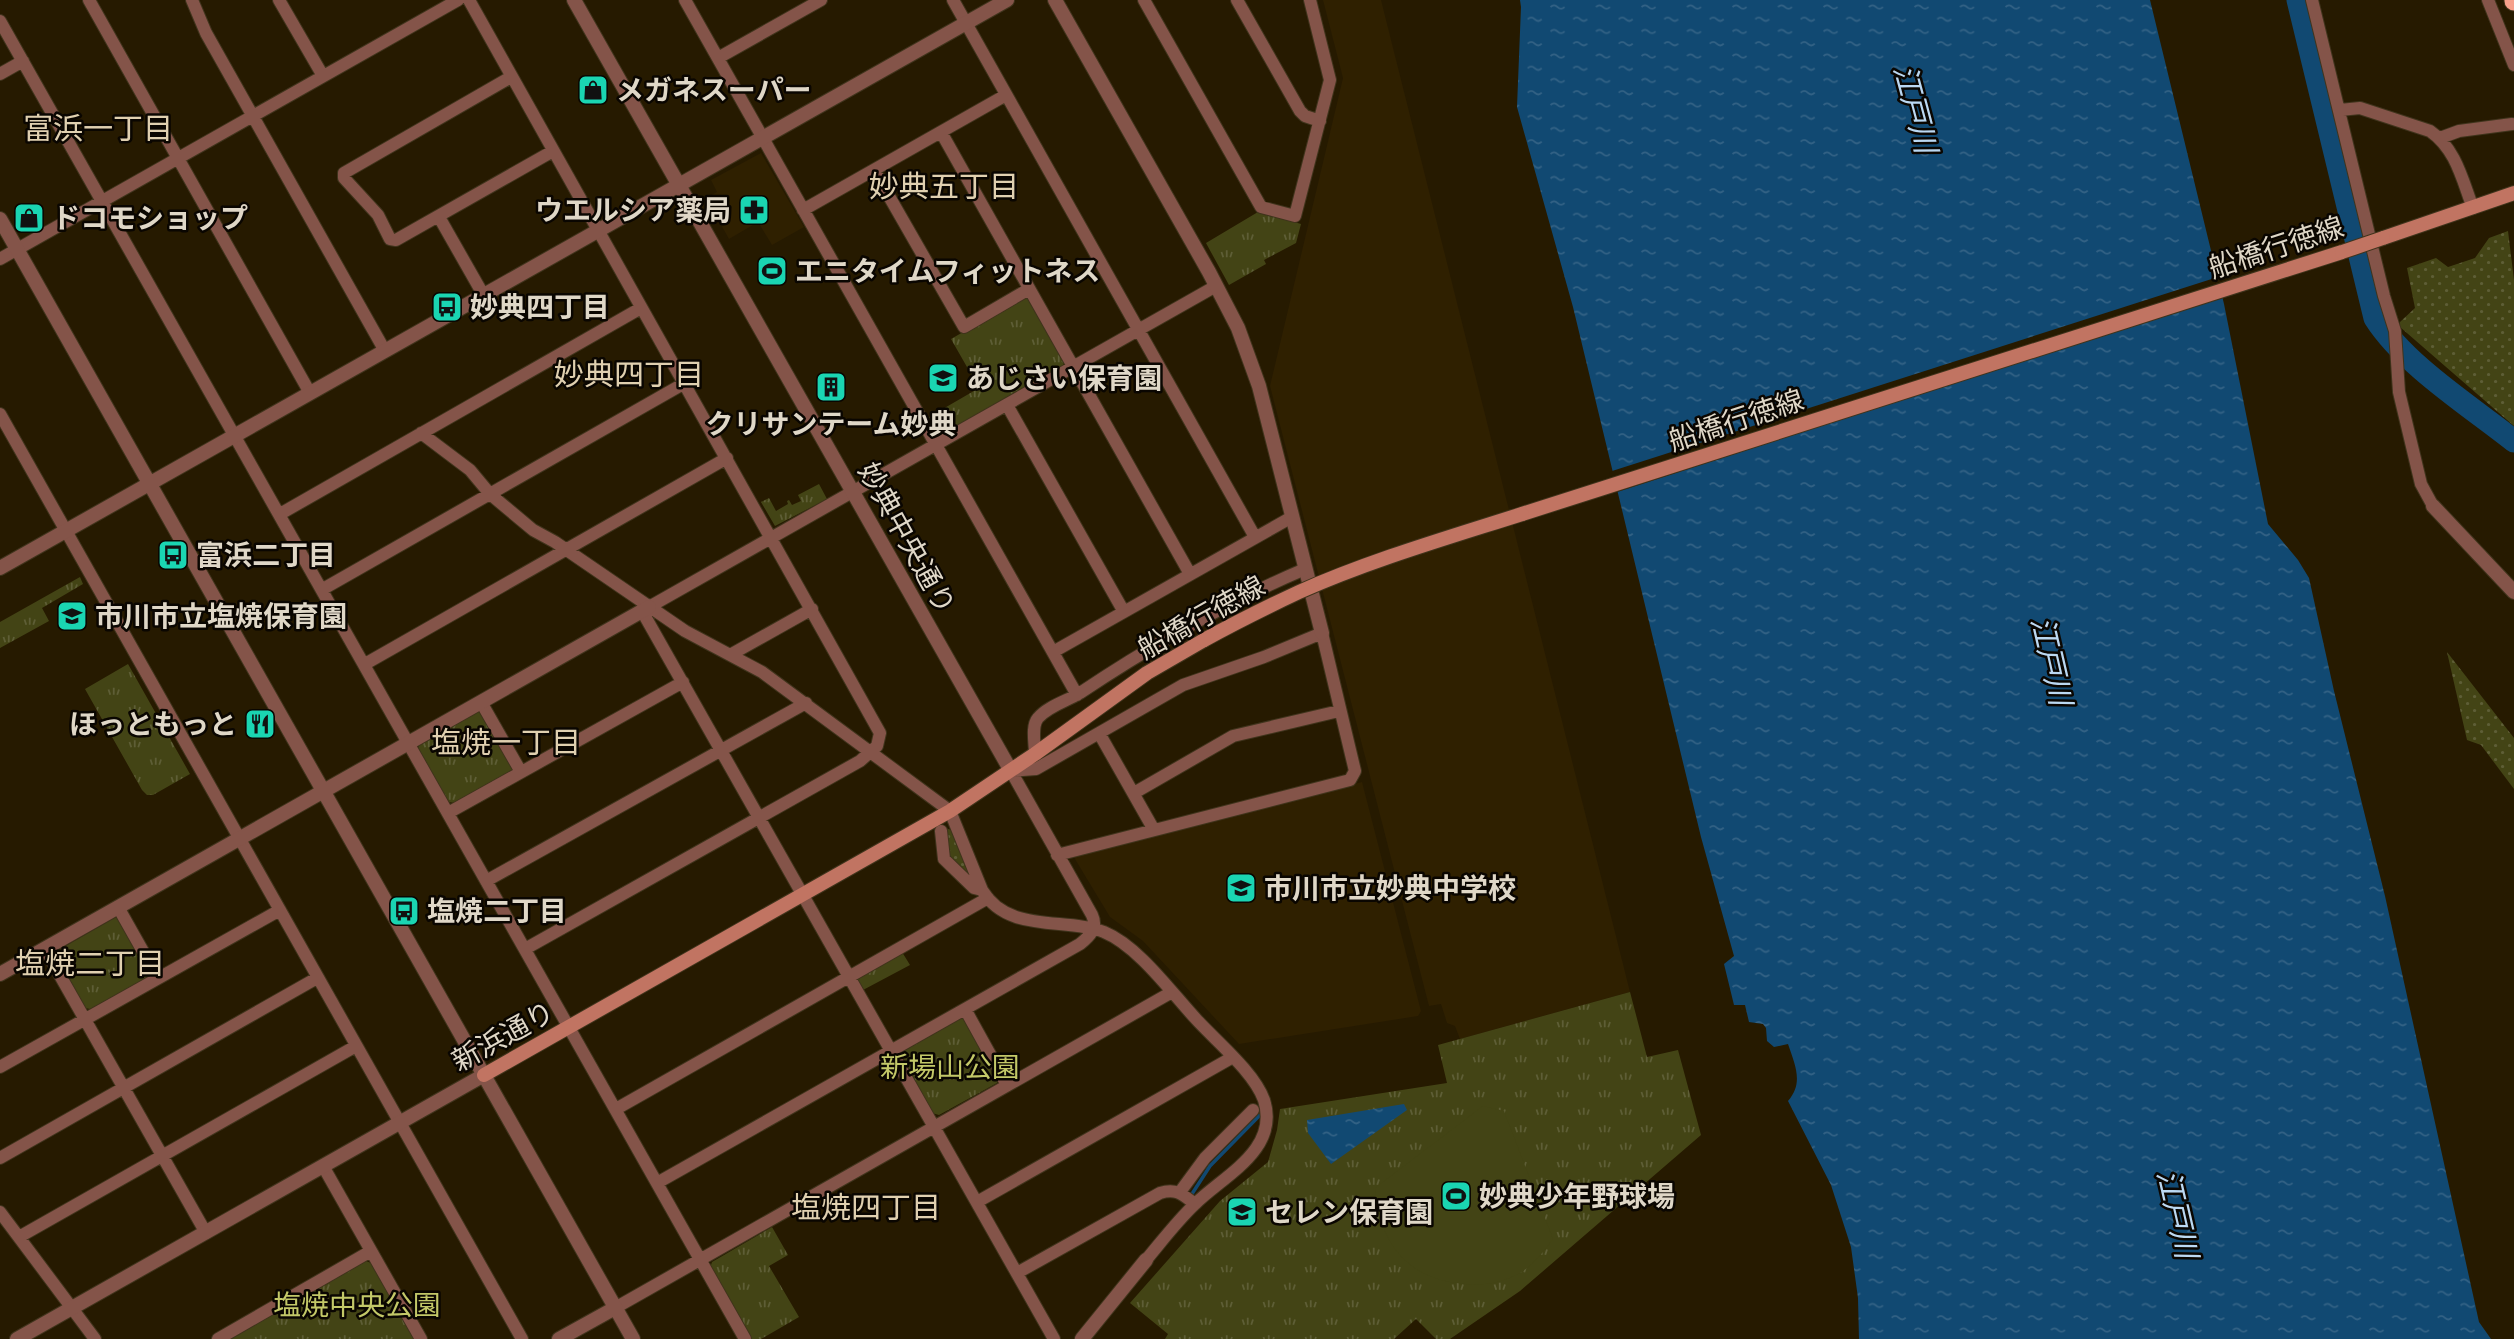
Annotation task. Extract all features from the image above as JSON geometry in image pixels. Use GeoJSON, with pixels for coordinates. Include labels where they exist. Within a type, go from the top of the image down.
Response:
{"type":"FeatureCollection","features":[{"type":"Feature","properties":{"kind":"main road","name":"船橋行徳線"},"geometry":{"type":"LineString","coordinates":[[1010,771],[1147,673],[1204,640],[1301,591],[1408,551],[2383,239],[2514,193]]}},
{"type":"Feature","properties":{"kind":"main road","name":"新浜通り"},"geometry":{"type":"LineString","coordinates":[[484,1075],[950,811],[1010,771]]}},
{"type":"Feature","properties":{"kind":"street"},"geometry":{"type":"LineString","coordinates":[[89,0],[310,393]]}},
{"type":"Feature","properties":{"kind":"street"},"geometry":{"type":"LineString","coordinates":[[192,0],[206,33],[385,351]]}},
{"type":"Feature","properties":{"kind":"street"},"geometry":{"type":"LineString","coordinates":[[279,0],[323,76]]}},
{"type":"Feature","properties":{"kind":"street"},"geometry":{"type":"LineString","coordinates":[[0,259],[458,0]]}},
{"type":"Feature","properties":{"kind":"street"},"geometry":{"type":"LineString","coordinates":[[469,0],[877,725],[880,740],[872,752],[860,761],[525,949]]}},
{"type":"Feature","properties":{"kind":"street","name":"妙典中央通り"},"geometry":{"type":"LineString","coordinates":[[574,0],[1010,771]]}},
{"type":"Feature","properties":{"kind":"street"},"geometry":{"type":"LineString","coordinates":[[685,0],[1077,695]]}},
{"type":"Feature","properties":{"kind":"street"},"geometry":{"type":"LineString","coordinates":[[718,58],[821,0]]}},
{"type":"Feature","properties":{"kind":"street"},"geometry":{"type":"LineString","coordinates":[[953,0],[1255,537]]}},
{"type":"Feature","properties":{"kind":"street"},"geometry":{"type":"LineString","coordinates":[[0,568],[1007,0]]}},
{"type":"Feature","properties":{"kind":"street"},"geometry":{"type":"LineString","coordinates":[[1055,0],[1238,328],[1259,386],[1355,771],[1350,780],[1058,855]]}},
{"type":"Feature","properties":{"kind":"street"},"geometry":{"type":"LineString","coordinates":[[1144,0],[1261,207],[1295,216],[1330,80],[1310,0]]}},
{"type":"Feature","properties":{"kind":"street"},"geometry":{"type":"LineString","coordinates":[[1237,0],[1300,111],[1305,116],[1320,121]]}},
{"type":"Feature","properties":{"kind":"street"},"geometry":{"type":"LineString","coordinates":[[2312,0],[2395,331],[2399,392],[2421,484],[2433,506],[2514,592]]}},
{"type":"Feature","properties":{"kind":"street"},"geometry":{"type":"LineString","coordinates":[[2488,0],[2514,65]]}},
{"type":"Feature","properties":{"kind":"street"},"geometry":{"type":"LineString","coordinates":[[0,21],[745,1339]]}},
{"type":"Feature","properties":{"kind":"street"},"geometry":{"type":"LineString","coordinates":[[0,74],[23,61]]}},
{"type":"Feature","properties":{"kind":"street"},"geometry":{"type":"LineString","coordinates":[[511,77],[344,173],[344,178],[378,215],[390,239],[396,240],[553,151]]}},
{"type":"Feature","properties":{"kind":"street"},"geometry":{"type":"LineString","coordinates":[[803,210],[1006,95]]}},
{"type":"Feature","properties":{"kind":"street"},"geometry":{"type":"LineString","coordinates":[[2340,110],[2360,108],[2430,131],[2440,138],[2453,154],[2473,208]]}},
{"type":"Feature","properties":{"kind":"street"},"geometry":{"type":"LineString","coordinates":[[2440,138],[2459,131],[2512,124]]}},
{"type":"Feature","properties":{"kind":"street"},"geometry":{"type":"LineString","coordinates":[[941,132],[1191,574]]}},
{"type":"Feature","properties":{"kind":"street"},"geometry":{"type":"LineString","coordinates":[[874,170],[964,327],[1029,289]]}},
{"type":"Feature","properties":{"kind":"street"},"geometry":{"type":"LineString","coordinates":[[439,217],[484,296]]}},
{"type":"Feature","properties":{"kind":"street"},"geometry":{"type":"LineString","coordinates":[[0,219],[633,1339]]}},
{"type":"Feature","properties":{"kind":"street"},"geometry":{"type":"LineString","coordinates":[[0,974],[1216,286]]}},
{"type":"Feature","properties":{"kind":"street"},"geometry":{"type":"LineString","coordinates":[[280,514],[641,309]]}},
{"type":"Feature","properties":{"kind":"street"},"geometry":{"type":"LineString","coordinates":[[323,589],[683,384]]}},
{"type":"Feature","properties":{"kind":"street"},"geometry":{"type":"LineString","coordinates":[[1007,405],[1124,612]]}},
{"type":"Feature","properties":{"kind":"street"},"geometry":{"type":"LineString","coordinates":[[0,414],[522,1339]]}},
{"type":"Feature","properties":{"kind":"street"},"geometry":{"type":"LineString","coordinates":[[421,433],[470,470],[490,494],[533,530],[566,550],[646,609],[762,672],[950,811],[985,894]]}},
{"type":"Feature","properties":{"kind":"street"},"geometry":{"type":"LineString","coordinates":[[365,664],[727,458]]}},
{"type":"Feature","properties":{"kind":"street"},"geometry":{"type":"LineString","coordinates":[[1053,652],[1292,517]]}},
{"type":"Feature","properties":{"kind":"street"},"geometry":{"type":"LineString","coordinates":[[1035,754],[1036,720],[1122,663],[1206,614],[1306,569]]}},
{"type":"Feature","properties":{"kind":"street"},"geometry":{"type":"LineString","coordinates":[[646,609],[683,681],[1054,1339]]}},
{"type":"Feature","properties":{"kind":"street"},"geometry":{"type":"LineString","coordinates":[[730,655],[812,609]]}},
{"type":"Feature","properties":{"kind":"street"},"geometry":{"type":"LineString","coordinates":[[1094,929],[1092,915],[1010,771],[1036,769],[1182,685],[1264,657],[1322,633]]}},
{"type":"Feature","properties":{"kind":"street"},"geometry":{"type":"LineString","coordinates":[[448,813],[683,681]]}},
{"type":"Feature","properties":{"kind":"street"},"geometry":{"type":"LineString","coordinates":[[481,702],[521,772]]}},
{"type":"Feature","properties":{"kind":"street"},"geometry":{"type":"LineString","coordinates":[[486,881],[806,703]]}},
{"type":"Feature","properties":{"kind":"street"},"geometry":{"type":"LineString","coordinates":[[1134,793],[1233,736],[1339,711]]}},
{"type":"Feature","properties":{"kind":"street"},"geometry":{"type":"LineString","coordinates":[[1099,733],[1153,830]]}},
{"type":"Feature","properties":{"kind":"street"},"geometry":{"type":"LineString","coordinates":[[941,831],[944,859],[974,888],[1012,914],[1034,923],[1094,929],[1108,934],[1141,958],[1233,1057],[1264,1099],[1265,1127],[1250,1157],[1195,1204],[1082,1339]]}},
{"type":"Feature","properties":{"kind":"street"},"geometry":{"type":"LineString","coordinates":[[616,1109],[850,976],[985,894]]}},
{"type":"Feature","properties":{"kind":"street"},"geometry":{"type":"LineString","coordinates":[[118,907],[158,978]]}},
{"type":"Feature","properties":{"kind":"street"},"geometry":{"type":"LineString","coordinates":[[0,1067],[279,910]]}},
{"type":"Feature","properties":{"kind":"street"},"geometry":{"type":"LineString","coordinates":[[657,1183],[1080,944],[1094,929]]}},
{"type":"Feature","properties":{"kind":"street"},"geometry":{"type":"LineString","coordinates":[[45,949],[206,1233]]}},
{"type":"Feature","properties":{"kind":"street"},"geometry":{"type":"LineString","coordinates":[[0,1158],[317,978]]}},
{"type":"Feature","properties":{"kind":"street"},"geometry":{"type":"LineString","coordinates":[[559,1339],[1172,992]]}},
{"type":"Feature","properties":{"kind":"street"},"geometry":{"type":"LineString","coordinates":[[965,1009],[1007,1085]]}},
{"type":"Feature","properties":{"kind":"street"},"geometry":{"type":"LineString","coordinates":[[19,1237],[356,1046]]}},
{"type":"Feature","properties":{"kind":"street"},"geometry":{"type":"LineString","coordinates":[[977,1202],[1233,1057]]}},
{"type":"Feature","properties":{"kind":"street","name":"新浜通り"},"geometry":{"type":"LineString","coordinates":[[17,1339],[484,1075]]}},
{"type":"Feature","properties":{"kind":"street"},"geometry":{"type":"LineString","coordinates":[[1180,1192],[1205,1158],[1253,1110]]}},
{"type":"Feature","properties":{"kind":"street"},"geometry":{"type":"LineString","coordinates":[[323,1166],[421,1339]]}},
{"type":"Feature","properties":{"kind":"street"},"geometry":{"type":"LineString","coordinates":[[1017,1273],[1160,1193],[1171,1190],[1180,1192],[1195,1204]]}},
{"type":"Feature","properties":{"kind":"street"},"geometry":{"type":"LineString","coordinates":[[0,1212],[95,1339]]}},
{"type":"Feature","properties":{"kind":"street"},"geometry":{"type":"LineString","coordinates":[[218,1339],[371,1251]]}},
{"type":"Feature","properties":{"kind":"shaded area"},"geometry":{"type":"Polygon","coordinates":[[[1323,0],[1381,0],[1630,992],[1460,1039],[1455,1026],[1447,1023],[1441,1004],[1429,1006],[1270,386],[1343,78],[1323,0]]]}},
{"type":"Feature","properties":{"kind":"shaded area","name":"ウエルシア薬局"},"geometry":{"type":"Polygon","coordinates":[[[761,153],[804,227],[772,245],[758,222],[729,239],[706,198],[717,192],[711,180],[761,153]]]}},
{"type":"Feature","properties":{"kind":"shaded area","name":"市川市立妙典中学校"},"geometry":{"type":"Polygon","coordinates":[[[1362,782],[1421,1011],[1418,1016],[1239,1044],[1143,941],[1110,917],[1075,859],[1076,854],[1362,782]]]}},
{"type":"Feature","properties":{"kind":"green space"},"geometry":{"type":"Polygon","coordinates":[[[1258,212],[1301,224],[1296,243],[1264,260],[1266,264],[1229,285],[1206,243],[1258,212]]]}},
{"type":"Feature","properties":{"kind":"green space"},"geometry":{"type":"Polygon","coordinates":[[[2508,231],[2514,280],[2514,426],[2400,327],[2400,322],[2415,308],[2407,268],[2436,258],[2448,267],[2475,258],[2489,238],[2508,231]]]}},
{"type":"Feature","properties":{"kind":"green space"},"geometry":{"type":"Polygon","coordinates":[[[1024,297],[1030,299],[1064,362],[1063,367],[944,434],[937,433],[929,417],[979,388],[951,339],[1024,297]]]}},
{"type":"Feature","properties":{"kind":"green space"},"geometry":{"type":"Polygon","coordinates":[[[819,484],[827,499],[775,526],[761,502],[769,498],[776,511],[788,504],[789,500],[792,505],[801,501],[798,495],[819,484]]]}},
{"type":"Feature","properties":{"kind":"green space"},"geometry":{"type":"Polygon","coordinates":[[[80,577],[83,584],[42,608],[49,621],[0,648],[0,622],[80,577]]]}},
{"type":"Feature","properties":{"kind":"green space"},"geometry":{"type":"Polygon","coordinates":[[[2447,652],[2514,738],[2514,789],[2481,745],[2467,740],[2447,652]]]}},
{"type":"Feature","properties":{"kind":"green space"},"geometry":{"type":"Polygon","coordinates":[[[128,664],[190,774],[153,795],[147,795],[142,790],[85,689],[128,664]]]}},
{"type":"Feature","properties":{"kind":"green space"},"geometry":{"type":"Polygon","coordinates":[[[478,709],[514,766],[513,771],[455,803],[448,802],[418,750],[419,743],[478,709]]]}},
{"type":"Feature","properties":{"kind":"green space"},"geometry":{"type":"Polygon","coordinates":[[[953,830],[975,885],[947,858],[945,831],[953,830]]]}},
{"type":"Feature","properties":{"kind":"green space"},"geometry":{"type":"Polygon","coordinates":[[[116,917],[121,919],[150,971],[149,977],[90,1009],[85,1008],[56,956],[57,951],[116,917]]]}},
{"type":"Feature","properties":{"kind":"green space"},"geometry":{"type":"Polygon","coordinates":[[[902,952],[910,965],[863,990],[857,980],[859,974],[902,952]]]}},
{"type":"Feature","properties":{"kind":"green space"},"geometry":{"type":"Polygon","coordinates":[[[1630,992],[1647,1057],[1678,1050],[1701,1135],[1520,1291],[1450,1339],[1436,1339],[1416,1319],[1394,1339],[1165,1339],[1168,1334],[1130,1303],[1220,1201],[1268,1162],[1280,1109],[1447,1083],[1438,1045],[1630,992]]]}},
{"type":"Feature","properties":{"kind":"green space","name":"新場山公園"},"geometry":{"type":"Polygon","coordinates":[[[960,1017],[967,1019],[998,1076],[997,1083],[939,1115],[932,1113],[901,1057],[902,1051],[960,1017]]]}},
{"type":"Feature","properties":{"kind":"green space","name":"妙典少年野球場"},"geometry":{"type":"Polygon","coordinates":[[[1483,1106],[1504,1111],[1553,1239],[1531,1264],[1510,1278],[1480,1284],[1445,1281],[1427,1275],[1400,1255],[1383,1226],[1375,1188],[1483,1106]]]}},
{"type":"Feature","properties":{"kind":"green space"},"geometry":{"type":"Polygon","coordinates":[[[772,1227],[788,1255],[769,1266],[799,1317],[761,1339],[751,1339],[710,1268],[712,1262],[772,1227]]]}},
{"type":"Feature","properties":{"kind":"green space","name":"塩焼中央公園"},"geometry":{"type":"Polygon","coordinates":[[[366,1261],[371,1263],[415,1339],[228,1339],[366,1261]]]}},
{"type":"Feature","properties":{"kind":"water","name":"江戸川"},"geometry":{"type":"Polygon","coordinates":[[[1520,0],[2150,0],[2224,304],[2268,524],[2298,560],[2309,578],[2385,896],[2479,1322],[2491,1339],[1859,1339],[1858,1298],[1851,1247],[1831,1185],[1788,1101],[1796,1087],[1797,1074],[1788,1044],[1774,1047],[1767,1041],[1763,1024],[1749,1022],[1745,1005],[1734,1005],[1724,964],[1734,956],[1701,837],[1573,307],[1517,107],[1520,0]]]}},
{"type":"Feature","properties":{"kind":"water"},"geometry":{"type":"Polygon","coordinates":[[[1404,1104],[1407,1110],[1331,1164],[1308,1133],[1307,1120],[1404,1104]]]}},
{"type":"Feature","properties":{"kind":"pier"},"geometry":{"type":"Polygon","coordinates":[[[2221,276],[2225,295],[1614,493],[1609,472],[2221,276]]]}},
{"type":"Feature","properties":{"kind":"waterway"},"geometry":{"type":"LineString","coordinates":[[2298,0],[2375,318],[2403,352],[2421,368],[2514,441]]}},
{"type":"Feature","properties":{"kind":"waterway"},"geometry":{"type":"LineString","coordinates":[[1190,1197],[1210,1166],[1262,1113]]}},
{"type":"Feature","properties":{"kind":"place","name":"メガネスーパー"},"geometry":{"type":"Point","coordinates":[593,90]}},
{"type":"Feature","properties":{"kind":"place","name":"ウエルシア薬局"},"geometry":{"type":"Point","coordinates":[754,210]}},
{"type":"Feature","properties":{"kind":"place","name":"ドコモショップ"},"geometry":{"type":"Point","coordinates":[29,218]}},
{"type":"Feature","properties":{"kind":"place","name":"エニタイムフィットネス"},"geometry":{"type":"Point","coordinates":[772,271]}},
{"type":"Feature","properties":{"kind":"place","name":"妙典四丁目"},"geometry":{"type":"Point","coordinates":[447,307]}},
{"type":"Feature","properties":{"kind":"place","name":"あじさい保育園"},"geometry":{"type":"Point","coordinates":[943,378]}},
{"type":"Feature","properties":{"kind":"place","name":"クリサンテーム妙典"},"geometry":{"type":"Point","coordinates":[831,387]}},
{"type":"Feature","properties":{"kind":"place","name":"富浜二丁目"},"geometry":{"type":"Point","coordinates":[173,555]}},
{"type":"Feature","properties":{"kind":"place","name":"市川市立塩焼保育園"},"geometry":{"type":"Point","coordinates":[72,616]}},
{"type":"Feature","properties":{"kind":"place","name":"ほっともっと"},"geometry":{"type":"Point","coordinates":[260,724]}},
{"type":"Feature","properties":{"kind":"place","name":"市川市立妙典中学校"},"geometry":{"type":"Point","coordinates":[1241,888]}},
{"type":"Feature","properties":{"kind":"place","name":"塩焼二丁目"},"geometry":{"type":"Point","coordinates":[404,911]}},
{"type":"Feature","properties":{"kind":"place","name":"妙典少年野球場"},"geometry":{"type":"Point","coordinates":[1456,1196]}},
{"type":"Feature","properties":{"kind":"place","name":"セレン保育園"},"geometry":{"type":"Point","coordinates":[1242,1212]}},
{"type":"Feature","properties":{"kind":"district","name":"富浜一丁目"},"geometry":{"type":"Point","coordinates":[98,129]}},
{"type":"Feature","properties":{"kind":"district","name":"妙典五丁目"},"geometry":{"type":"Point","coordinates":[944,187]}},
{"type":"Feature","properties":{"kind":"district","name":"妙典四丁目"},"geometry":{"type":"Point","coordinates":[629,375]}},
{"type":"Feature","properties":{"kind":"district","name":"塩焼一丁目"},"geometry":{"type":"Point","coordinates":[506,743]}},
{"type":"Feature","properties":{"kind":"district","name":"塩焼二丁目"},"geometry":{"type":"Point","coordinates":[90,964]}},
{"type":"Feature","properties":{"kind":"district","name":"塩焼四丁目"},"geometry":{"type":"Point","coordinates":[866,1208]}}]}
